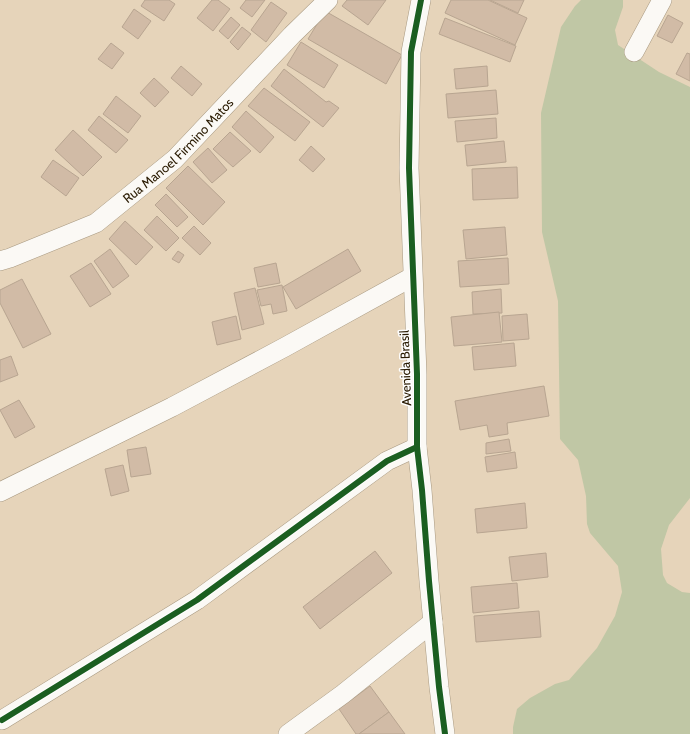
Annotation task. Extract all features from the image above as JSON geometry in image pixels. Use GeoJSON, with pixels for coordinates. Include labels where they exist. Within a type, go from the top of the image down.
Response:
{"type":"FeatureCollection","features":[{"type":"Feature","properties":{"kind":"street","name":"Rua Manoel Firmino Matos"},"geometry":{"type":"LineString","coordinates":[[0,261],[96,223],[175,159],[292,35],[328,0]]}},
{"type":"Feature","properties":{"kind":"street","name":"Avenida Brasil"},"geometry":{"type":"LineString","coordinates":[[421,0],[412,52],[409,168],[417,447],[439,687],[445,734]]}},
{"type":"Feature","properties":{"kind":"street"},"geometry":{"type":"LineString","coordinates":[[634,52],[662,0]]}},
{"type":"Feature","properties":{"kind":"street"},"geometry":{"type":"LineString","coordinates":[[0,492],[172,407],[278,351],[412,277]]}},
{"type":"Feature","properties":{"kind":"street"},"geometry":{"type":"LineString","coordinates":[[4,724],[196,600],[387,461],[417,447]]}},
{"type":"Feature","properties":{"kind":"street"},"geometry":{"type":"LineString","coordinates":[[288,734],[343,694],[433,622]]}},
{"type":"Feature","properties":{"kind":"green space"},"geometry":{"type":"Polygon","coordinates":[[[581,0],[623,0],[623,7],[615,30],[618,45],[659,72],[690,87],[690,498],[669,525],[661,549],[663,575],[667,583],[682,592],[690,593],[690,734],[513,734],[517,709],[530,698],[555,684],[569,680],[597,648],[615,616],[622,592],[618,566],[590,533],[587,524],[586,496],[578,460],[560,439],[558,301],[542,232],[541,113],[561,27],[575,6],[581,0]]]}},
{"type":"Feature","properties":{"kind":"building"},"geometry":{"type":"Polygon","coordinates":[[[145,0],[169,0],[175,4],[164,21],[141,6],[145,0]]]}},
{"type":"Feature","properties":{"kind":"building"},"geometry":{"type":"Polygon","coordinates":[[[212,0],[218,0],[230,9],[213,31],[197,18],[212,0]]]}},
{"type":"Feature","properties":{"kind":"building"},"geometry":{"type":"Polygon","coordinates":[[[246,0],[265,0],[252,17],[240,8],[246,0]]]}},
{"type":"Feature","properties":{"kind":"building"},"geometry":{"type":"Polygon","coordinates":[[[347,0],[386,0],[368,25],[342,6],[347,0]]]}},
{"type":"Feature","properties":{"kind":"building"},"geometry":{"type":"Polygon","coordinates":[[[451,0],[488,0],[527,18],[515,45],[445,13],[451,0]]]}},
{"type":"Feature","properties":{"kind":"building"},"geometry":{"type":"Polygon","coordinates":[[[490,0],[524,0],[518,13],[490,0]]]}},
{"type":"Feature","properties":{"kind":"building"},"geometry":{"type":"Polygon","coordinates":[[[271,2],[287,13],[266,42],[251,30],[271,2]]]}},
{"type":"Feature","properties":{"kind":"building"},"geometry":{"type":"Polygon","coordinates":[[[134,9],[151,21],[138,39],[122,27],[134,9]]]}},
{"type":"Feature","properties":{"kind":"building"},"geometry":{"type":"Polygon","coordinates":[[[325,11],[402,55],[386,84],[308,39],[325,11]]]}},
{"type":"Feature","properties":{"kind":"building"},"geometry":{"type":"Polygon","coordinates":[[[668,15],[683,23],[672,43],[657,36],[668,15]]]}},
{"type":"Feature","properties":{"kind":"building"},"geometry":{"type":"Polygon","coordinates":[[[231,17],[240,25],[228,39],[219,31],[231,17]]]}},
{"type":"Feature","properties":{"kind":"building"},"geometry":{"type":"Polygon","coordinates":[[[445,18],[516,46],[510,62],[439,34],[445,18]]]}},
{"type":"Feature","properties":{"kind":"building"},"geometry":{"type":"Polygon","coordinates":[[[242,27],[251,34],[238,50],[230,42],[242,27]]]}},
{"type":"Feature","properties":{"kind":"building"},"geometry":{"type":"Polygon","coordinates":[[[301,42],[338,65],[324,88],[287,65],[301,42]]]}},
{"type":"Feature","properties":{"kind":"building"},"geometry":{"type":"Polygon","coordinates":[[[111,43],[124,53],[112,69],[98,59],[111,43]]]}},
{"type":"Feature","properties":{"kind":"building"},"geometry":{"type":"Polygon","coordinates":[[[687,53],[690,54],[690,81],[676,74],[687,53]]]}},
{"type":"Feature","properties":{"kind":"building"},"geometry":{"type":"Polygon","coordinates":[[[181,66],[202,84],[192,96],[171,78],[181,66]]]}},
{"type":"Feature","properties":{"kind":"building"},"geometry":{"type":"Polygon","coordinates":[[[487,66],[488,86],[456,89],[454,69],[487,66]]]}},
{"type":"Feature","properties":{"kind":"building"},"geometry":{"type":"Polygon","coordinates":[[[284,69],[326,102],[329,101],[339,108],[323,127],[271,86],[284,69]]]}},
{"type":"Feature","properties":{"kind":"building"},"geometry":{"type":"Polygon","coordinates":[[[154,78],[169,92],[155,107],[140,93],[154,78]]]}},
{"type":"Feature","properties":{"kind":"building"},"geometry":{"type":"Polygon","coordinates":[[[264,88],[310,122],[295,141],[248,106],[264,88]]]}},
{"type":"Feature","properties":{"kind":"building"},"geometry":{"type":"Polygon","coordinates":[[[496,90],[498,114],[448,118],[446,94],[496,90]]]}},
{"type":"Feature","properties":{"kind":"building"},"geometry":{"type":"Polygon","coordinates":[[[116,96],[141,116],[128,133],[103,114],[116,96]]]}},
{"type":"Feature","properties":{"kind":"building"},"geometry":{"type":"Polygon","coordinates":[[[246,111],[274,137],[260,153],[232,127],[246,111]]]}},
{"type":"Feature","properties":{"kind":"building"},"geometry":{"type":"Polygon","coordinates":[[[99,116],[128,140],[116,153],[88,130],[99,116]]]}},
{"type":"Feature","properties":{"kind":"building"},"geometry":{"type":"Polygon","coordinates":[[[496,118],[497,138],[457,142],[455,121],[496,118]]]}},
{"type":"Feature","properties":{"kind":"building"},"geometry":{"type":"Polygon","coordinates":[[[73,130],[102,157],[83,176],[55,150],[73,130]]]}},
{"type":"Feature","properties":{"kind":"building"},"geometry":{"type":"Polygon","coordinates":[[[230,132],[251,151],[233,167],[213,149],[230,132]]]}},
{"type":"Feature","properties":{"kind":"building"},"geometry":{"type":"Polygon","coordinates":[[[504,141],[506,162],[467,166],[465,145],[504,141]]]}},
{"type":"Feature","properties":{"kind":"building"},"geometry":{"type":"Polygon","coordinates":[[[311,146],[325,159],[313,172],[299,160],[311,146]]]}},
{"type":"Feature","properties":{"kind":"building"},"geometry":{"type":"Polygon","coordinates":[[[208,148],[227,170],[212,183],[193,162],[208,148]]]}},
{"type":"Feature","properties":{"kind":"building"},"geometry":{"type":"Polygon","coordinates":[[[53,160],[79,178],[66,196],[41,177],[53,160]]]}},
{"type":"Feature","properties":{"kind":"building"},"geometry":{"type":"Polygon","coordinates":[[[188,166],[225,202],[203,225],[166,188],[188,166]]]}},
{"type":"Feature","properties":{"kind":"building"},"geometry":{"type":"Polygon","coordinates":[[[517,167],[518,198],[473,200],[472,169],[517,167]]]}},
{"type":"Feature","properties":{"kind":"building"},"geometry":{"type":"Polygon","coordinates":[[[166,194],[188,217],[177,227],[155,205],[166,194]]]}},
{"type":"Feature","properties":{"kind":"building"},"geometry":{"type":"Polygon","coordinates":[[[157,216],[179,238],[166,251],[144,230],[157,216]]]}},
{"type":"Feature","properties":{"kind":"building"},"geometry":{"type":"Polygon","coordinates":[[[125,221],[153,247],[136,265],[109,239],[125,221]]]}},
{"type":"Feature","properties":{"kind":"building"},"geometry":{"type":"Polygon","coordinates":[[[194,226],[211,243],[200,255],[182,238],[194,226]]]}},
{"type":"Feature","properties":{"kind":"building"},"geometry":{"type":"Polygon","coordinates":[[[505,227],[507,255],[466,259],[463,230],[505,227]]]}},
{"type":"Feature","properties":{"kind":"building"},"geometry":{"type":"Polygon","coordinates":[[[110,249],[129,276],[113,288],[94,261],[110,249]]]}},
{"type":"Feature","properties":{"kind":"building"},"geometry":{"type":"Polygon","coordinates":[[[348,249],[361,271],[296,309],[283,287],[348,249]]]}},
{"type":"Feature","properties":{"kind":"building"},"geometry":{"type":"Polygon","coordinates":[[[178,251],[184,255],[179,263],[172,259],[178,251]]]}},
{"type":"Feature","properties":{"kind":"building"},"geometry":{"type":"Polygon","coordinates":[[[508,258],[509,284],[460,287],[458,261],[508,258]]]}},
{"type":"Feature","properties":{"kind":"building"},"geometry":{"type":"Polygon","coordinates":[[[91,263],[111,294],[90,307],[70,276],[91,263]]]}},
{"type":"Feature","properties":{"kind":"building"},"geometry":{"type":"Polygon","coordinates":[[[276,263],[280,283],[258,287],[254,268],[276,263]]]}},
{"type":"Feature","properties":{"kind":"building"},"geometry":{"type":"Polygon","coordinates":[[[22,279],[51,334],[23,348],[0,303],[0,290],[22,279]]]}},
{"type":"Feature","properties":{"kind":"building"},"geometry":{"type":"Polygon","coordinates":[[[282,285],[287,311],[273,314],[271,304],[261,306],[257,290],[282,285]]]}},
{"type":"Feature","properties":{"kind":"building"},"geometry":{"type":"Polygon","coordinates":[[[255,288],[264,324],[242,330],[234,293],[255,288]]]}},
{"type":"Feature","properties":{"kind":"building"},"geometry":{"type":"Polygon","coordinates":[[[501,289],[502,313],[473,314],[472,292],[501,289]]]}},
{"type":"Feature","properties":{"kind":"building"},"geometry":{"type":"Polygon","coordinates":[[[499,312],[502,342],[454,346],[451,317],[499,312]]]}},
{"type":"Feature","properties":{"kind":"building"},"geometry":{"type":"Polygon","coordinates":[[[527,314],[529,339],[503,341],[502,316],[527,314]]]}},
{"type":"Feature","properties":{"kind":"building"},"geometry":{"type":"Polygon","coordinates":[[[236,316],[241,339],[217,345],[212,322],[236,316]]]}},
{"type":"Feature","properties":{"kind":"building"},"geometry":{"type":"Polygon","coordinates":[[[514,343],[516,366],[474,370],[472,347],[514,343]]]}},
{"type":"Feature","properties":{"kind":"building"},"geometry":{"type":"Polygon","coordinates":[[[11,356],[18,375],[0,382],[0,360],[11,356]]]}},
{"type":"Feature","properties":{"kind":"building"},"geometry":{"type":"Polygon","coordinates":[[[544,386],[549,416],[507,423],[508,434],[489,437],[487,425],[460,430],[455,401],[544,386]]]}},
{"type":"Feature","properties":{"kind":"building"},"geometry":{"type":"Polygon","coordinates":[[[19,400],[35,427],[15,438],[0,410],[19,400]]]}},
{"type":"Feature","properties":{"kind":"building"},"geometry":{"type":"Polygon","coordinates":[[[509,439],[511,451],[486,454],[486,443],[509,439]]]}},
{"type":"Feature","properties":{"kind":"building"},"geometry":{"type":"Polygon","coordinates":[[[146,447],[151,474],[131,477],[127,450],[146,447]]]}},
{"type":"Feature","properties":{"kind":"building"},"geometry":{"type":"Polygon","coordinates":[[[515,452],[517,468],[487,472],[485,457],[515,452]]]}},
{"type":"Feature","properties":{"kind":"building"},"geometry":{"type":"Polygon","coordinates":[[[123,465],[129,491],[111,496],[105,469],[123,465]]]}},
{"type":"Feature","properties":{"kind":"building"},"geometry":{"type":"Polygon","coordinates":[[[525,503],[527,528],[477,533],[475,509],[525,503]]]}},
{"type":"Feature","properties":{"kind":"building"},"geometry":{"type":"Polygon","coordinates":[[[375,551],[392,573],[320,629],[303,607],[375,551]]]}},
{"type":"Feature","properties":{"kind":"building"},"geometry":{"type":"Polygon","coordinates":[[[546,553],[548,577],[512,581],[509,557],[546,553]]]}},
{"type":"Feature","properties":{"kind":"building"},"geometry":{"type":"Polygon","coordinates":[[[517,583],[519,608],[473,613],[471,587],[517,583]]]}},
{"type":"Feature","properties":{"kind":"building"},"geometry":{"type":"Polygon","coordinates":[[[539,611],[541,637],[476,642],[474,616],[539,611]]]}},
{"type":"Feature","properties":{"kind":"building"},"geometry":{"type":"Polygon","coordinates":[[[370,686],[389,712],[359,734],[356,734],[339,709],[370,686]]]}},
{"type":"Feature","properties":{"kind":"building"},"geometry":{"type":"Polygon","coordinates":[[[389,712],[405,734],[359,734],[389,712]]]}},
{"type":"Feature","properties":{"kind":"cycle path"},"geometry":{"type":"LineString","coordinates":[[421,0],[411,52],[409,168],[417,374],[417,447],[439,687],[445,734]]}},
{"type":"Feature","properties":{"kind":"cycle path"},"geometry":{"type":"LineString","coordinates":[[2,720],[197,600],[387,461],[417,447]]}}]}
